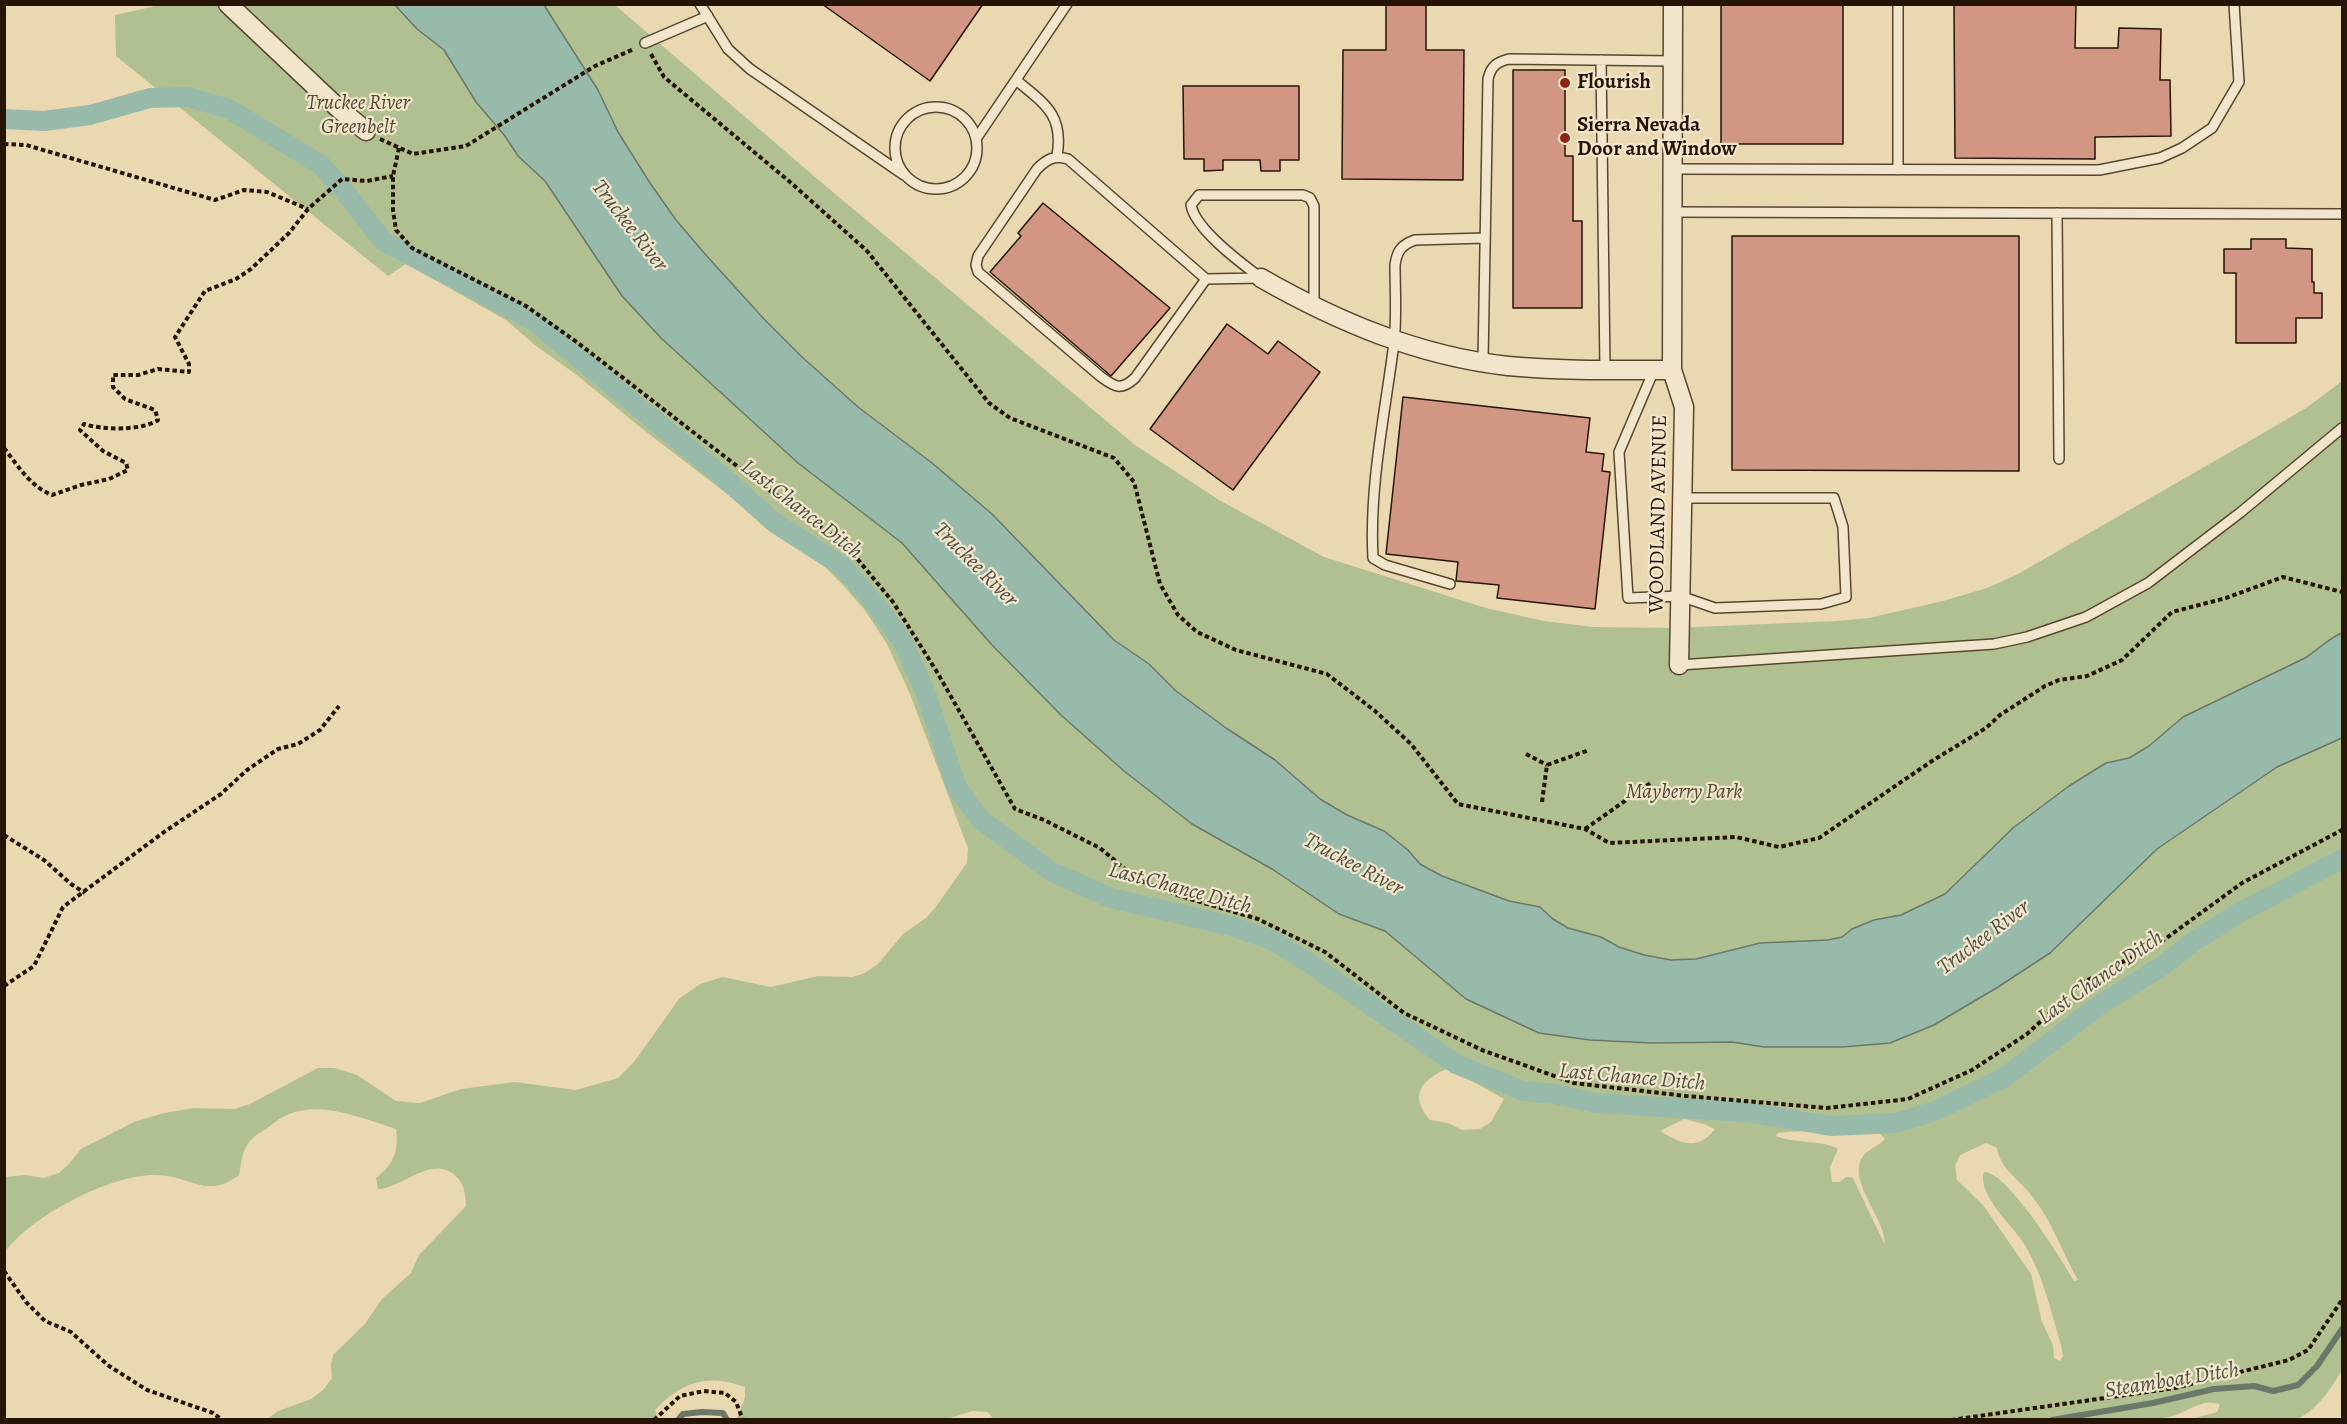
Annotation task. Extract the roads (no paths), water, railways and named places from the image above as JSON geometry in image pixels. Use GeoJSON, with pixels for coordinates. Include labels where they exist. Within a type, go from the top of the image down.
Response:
{"type":"FeatureCollection","features":[{"type":"Feature","properties":{"kind":"street"},"geometry":{"type":"LineString","coordinates":[[228,4],[338,108],[366,131]]}},
{"type":"Feature","properties":{"kind":"street","name":"WOODLAND AVENUE"},"geometry":{"type":"LineString","coordinates":[[1673,4],[1672,212],[1663,370],[1684,407],[1679,665]]}},
{"type":"Feature","properties":{"kind":"street"},"geometry":{"type":"LineString","coordinates":[[1261,278],[1347,323],[1394,340],[1452,356],[1558,370],[1663,370]]}},
{"type":"Feature","properties":{"kind":"lane"},"geometry":{"type":"LineString","coordinates":[[700,4],[728,49],[750,69],[917,185],[934,189],[948,187],[958,183],[969,172],[974,164],[977,147],[968,121],[949,108],[935,106],[913,113],[900,127],[894,144],[896,162],[904,175]]}},
{"type":"Feature","properties":{"kind":"lane"},"geometry":{"type":"LineString","coordinates":[[976,139],[1067,4]]}},
{"type":"Feature","properties":{"kind":"lane"},"geometry":{"type":"LineString","coordinates":[[1898,4],[1898,170]]}},
{"type":"Feature","properties":{"kind":"lane"},"geometry":{"type":"LineString","coordinates":[[1672,169],[2099,171],[2160,158],[2182,148],[2212,128],[2239,82],[2234,4]]}},
{"type":"Feature","properties":{"kind":"lane"},"geometry":{"type":"LineString","coordinates":[[645,44],[708,16]]}},
{"type":"Feature","properties":{"kind":"lane"},"geometry":{"type":"LineString","coordinates":[[1483,361],[1488,79],[1491,69],[1499,62],[1509,59],[1673,61]]}},
{"type":"Feature","properties":{"kind":"lane"},"geometry":{"type":"LineString","coordinates":[[1601,60],[1605,370]]}},
{"type":"Feature","properties":{"kind":"lane"},"geometry":{"type":"LineString","coordinates":[[1016,80],[1041,100],[1055,120],[1060,138],[1057,156]]}},
{"type":"Feature","properties":{"kind":"lane"},"geometry":{"type":"LineString","coordinates":[[1206,279],[1128,385],[1121,387],[1113,385],[1100,376],[978,272],[976,265],[978,256],[1037,169],[1045,161],[1057,156],[1068,159],[1206,279],[1261,278]]}},
{"type":"Feature","properties":{"kind":"lane"},"geometry":{"type":"LineString","coordinates":[[1261,278],[1232,257],[1193,215],[1191,205],[1199,195],[1303,195],[1310,198],[1314,206],[1314,307]]}},
{"type":"Feature","properties":{"kind":"lane"},"geometry":{"type":"LineString","coordinates":[[1672,212],[2343,214]]}},
{"type":"Feature","properties":{"kind":"lane"},"geometry":{"type":"LineString","coordinates":[[2057,213],[2059,459]]}},
{"type":"Feature","properties":{"kind":"lane"},"geometry":{"type":"LineString","coordinates":[[1450,584],[1386,565],[1373,558],[1371,526],[1394,340],[1395,265],[1397,253],[1404,244],[1414,240],[1485,238]]}},
{"type":"Feature","properties":{"kind":"lane"},"geometry":{"type":"LineString","coordinates":[[1663,370],[1619,452],[1628,598],[1680,596],[1715,608],[1821,604],[1846,597],[1843,527],[1834,498],[1682,498]]}},
{"type":"Feature","properties":{"kind":"lane"},"geometry":{"type":"LineString","coordinates":[[1679,665],[1994,644],[2027,637],[2085,617],[2148,583],[2241,512],[2343,428]]}},
{"type":"Feature","properties":{"kind":"water","name":"Truckee River"},"geometry":{"type":"Polygon","coordinates":[[[395,5],[544,5],[598,90],[618,132],[650,183],[676,220],[705,254],[802,357],[858,407],[932,463],[992,514],[1114,640],[1149,664],[1176,691],[1275,760],[1320,799],[1347,815],[1384,831],[1408,850],[1420,864],[1442,876],[1509,901],[1540,907],[1553,919],[1568,928],[1601,937],[1619,947],[1644,955],[1671,960],[1696,959],[1760,943],[1828,940],[1842,937],[1852,929],[1874,920],[1901,915],[1945,894],[2013,828],[2069,786],[2106,763],[2129,758],[2149,746],[2183,717],[2305,658],[2342,633],[2342,738],[2277,767],[2157,849],[2050,953],[1934,1025],[1890,1043],[1842,1047],[1764,1047],[1732,1042],[1652,1043],[1590,1040],[1539,1033],[1466,999],[1385,931],[1339,914],[1272,869],[1192,824],[1124,771],[1062,716],[992,645],[902,543],[798,463],[661,338],[622,296],[545,181],[518,156],[505,136],[476,102],[444,50],[417,29],[395,5]]]}},
{"type":"Feature","properties":{"kind":"waterway","name":"Last Chance Ditch"},"geometry":{"type":"LineString","coordinates":[[4,119],[44,121],[90,115],[150,98],[188,97],[229,109],[321,165],[383,241],[534,321],[722,476],[775,523],[842,566],[876,605],[903,642],[926,694],[957,788],[981,820],[1052,872],[1111,898],[1231,926],[1272,940],[1456,1064],[1523,1091],[1554,1094],[1596,1103],[1745,1112],[1831,1126],[1897,1123],[1935,1111],[2005,1077],[2098,1006],[2162,966],[2193,942],[2237,914],[2342,859]]}},
{"type":"Feature","properties":{"kind":"waterway","name":"Steamboat Ditch"},"geometry":{"type":"LineString","coordinates":[[2052,1420],[2153,1403],[2214,1389],[2254,1386],[2273,1391],[2298,1385],[2317,1366],[2342,1329]]}},
{"type":"Feature","properties":{"kind":"waterway","name":"Steamboat Ditch"},"geometry":{"type":"LineString","coordinates":[[678,1420],[683,1414],[702,1412],[723,1413],[727,1420]]}},
{"type":"Feature","properties":{"kind":"place","name":"Flourish"},"geometry":{"type":"Point","coordinates":[1565,83]}},
{"type":"Feature","properties":{"kind":"place","name":"Sierra Nevada Door and Window"},"geometry":{"type":"Point","coordinates":[1565,138]}},
{"type":"Feature","properties":{"kind":"park label","name":"Truckee River Greenbelt"},"geometry":{"type":"Point","coordinates":[358,116]}},
{"type":"Feature","properties":{"kind":"park label","name":"Mayberry Park"},"geometry":{"type":"Point","coordinates":[1684,793]}}]}
